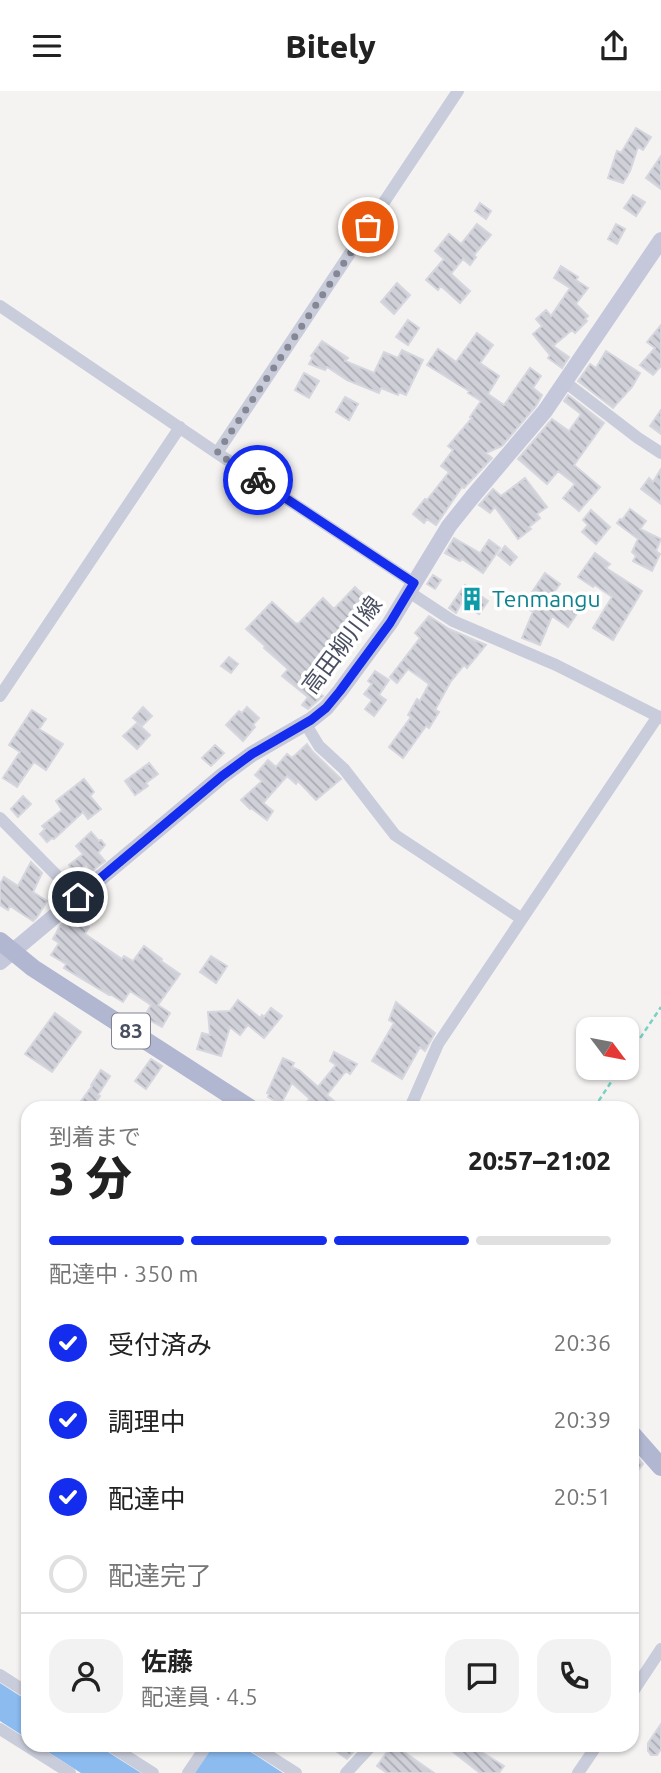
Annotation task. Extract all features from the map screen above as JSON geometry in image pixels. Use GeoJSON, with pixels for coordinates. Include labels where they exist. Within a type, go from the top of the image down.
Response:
{"type":"FeatureCollection","features":[{"type":"Feature","properties":{"kind":"main road","name":"高田柳川線"},"geometry":{"type":"LineString","coordinates":[[4,952],[78,897],[222,776],[326,708],[390,623],[449,526],[545,411],[661,240]]}},
{"type":"Feature","properties":{"kind":"main road","name":"83"},"geometry":{"type":"LineString","coordinates":[[4,952],[239,1101]]}},
{"type":"Feature","properties":{"kind":"main road"},"geometry":{"type":"LineString","coordinates":[[639,1442],[661,1467]]}},
{"type":"Feature","properties":{"kind":"street"},"geometry":{"type":"LineString","coordinates":[[217,453],[458,91]]}},
{"type":"Feature","properties":{"kind":"street"},"geometry":{"type":"LineString","coordinates":[[0,306],[412,587],[453,621],[556,665],[659,717],[438,1044],[413,1101]]}},
{"type":"Feature","properties":{"kind":"street"},"geometry":{"type":"LineString","coordinates":[[565,382],[661,453]]}},
{"type":"Feature","properties":{"kind":"street"},"geometry":{"type":"LineString","coordinates":[[0,696],[180,427]]}},
{"type":"Feature","properties":{"kind":"street"},"geometry":{"type":"LineString","coordinates":[[305,723],[319,746],[344,769],[395,835],[522,919]]}},
{"type":"Feature","properties":{"kind":"street"},"geometry":{"type":"LineString","coordinates":[[0,818],[78,897]]}},
{"type":"Feature","properties":{"kind":"street"},"geometry":{"type":"LineString","coordinates":[[639,1682],[661,1649]]}},
{"type":"Feature","properties":{"kind":"street"},"geometry":{"type":"LineString","coordinates":[[0,1675],[21,1688]]}},
{"type":"Feature","properties":{"kind":"street"},"geometry":{"type":"LineString","coordinates":[[0,1729],[21,1742]]}},
{"type":"Feature","properties":{"kind":"street"},"geometry":{"type":"LineString","coordinates":[[37,1752],[70,1773]]}},
{"type":"Feature","properties":{"kind":"street"},"geometry":{"type":"LineString","coordinates":[[120,1752],[153,1773]]}},
{"type":"Feature","properties":{"kind":"street"},"geometry":{"type":"LineString","coordinates":[[188,1773],[202,1752]]}},
{"type":"Feature","properties":{"kind":"street"},"geometry":{"type":"LineString","coordinates":[[263,1752],[296,1773]]}},
{"type":"Feature","properties":{"kind":"street"},"geometry":{"type":"LineString","coordinates":[[346,1773],[366,1752]]}},
{"type":"Feature","properties":{"kind":"street"},"geometry":{"type":"LineString","coordinates":[[578,1773],[592,1752]]}},
{"type":"Feature","properties":{"kind":"path"},"geometry":{"type":"LineString","coordinates":[[639,1040],[661,1007]]}},
{"type":"Feature","properties":{"kind":"path"},"geometry":{"type":"LineString","coordinates":[[598,1101],[612,1080]]}},
{"type":"Feature","properties":{"kind":"water"},"geometry":{"type":"Polygon","coordinates":[[[0,1683],[21,1696],[21,1734],[0,1721],[0,1683]]]}},
{"type":"Feature","properties":{"kind":"water"},"geometry":{"type":"Polygon","coordinates":[[[48,1752],[108,1752],[141,1773],[81,1773],[48,1752]]]}},
{"type":"Feature","properties":{"kind":"water"},"geometry":{"type":"Polygon","coordinates":[[[208,1752],[251,1752],[283,1773],[195,1773],[208,1752]]]}},
{"type":"Feature","properties":{"kind":"building"},"geometry":{"type":"Polygon","coordinates":[[[636,128],[651,137],[643,150],[638,147],[623,183],[608,178],[617,151],[621,153],[636,128]]]}},
{"type":"Feature","properties":{"kind":"building"},"geometry":{"type":"Polygon","coordinates":[[[661,156],[661,189],[646,178],[661,156]]]}},
{"type":"Feature","properties":{"kind":"building"},"geometry":{"type":"Polygon","coordinates":[[[633,195],[645,202],[636,216],[624,208],[633,195]]]}},
{"type":"Feature","properties":{"kind":"building"},"geometry":{"type":"Polygon","coordinates":[[[480,203],[491,211],[486,219],[475,211],[480,203]]]}},
{"type":"Feature","properties":{"kind":"building"},"geometry":{"type":"Polygon","coordinates":[[[477,224],[491,235],[474,255],[476,257],[470,265],[463,259],[451,274],[470,291],[460,303],[441,286],[438,290],[426,280],[444,259],[435,251],[449,234],[461,244],[477,224]]]}},
{"type":"Feature","properties":{"kind":"building"},"geometry":{"type":"Polygon","coordinates":[[[616,224],[625,229],[617,244],[608,239],[616,224]]]}},
{"type":"Feature","properties":{"kind":"building"},"geometry":{"type":"Polygon","coordinates":[[[561,266],[578,277],[576,280],[588,288],[576,304],[588,316],[585,319],[587,321],[575,333],[572,330],[553,346],[569,357],[562,368],[548,358],[550,355],[533,334],[542,326],[536,319],[546,310],[551,316],[570,288],[554,278],[561,266]]]}},
{"type":"Feature","properties":{"kind":"building"},"geometry":{"type":"Polygon","coordinates":[[[397,283],[410,295],[394,314],[381,302],[397,283]]]}},
{"type":"Feature","properties":{"kind":"building"},"geometry":{"type":"Polygon","coordinates":[[[408,320],[419,328],[408,345],[396,337],[408,320]]]}},
{"type":"Feature","properties":{"kind":"building"},"geometry":{"type":"Polygon","coordinates":[[[661,325],[661,366],[653,375],[640,365],[655,348],[647,342],[661,325]]]}},
{"type":"Feature","properties":{"kind":"building"},"geometry":{"type":"Polygon","coordinates":[[[477,333],[493,345],[480,363],[499,376],[488,394],[504,405],[530,368],[541,376],[533,388],[542,395],[502,446],[486,453],[492,458],[464,488],[462,487],[436,525],[427,519],[424,523],[413,514],[449,472],[441,466],[453,450],[448,446],[472,418],[470,417],[481,401],[427,365],[438,349],[456,362],[477,333]]]}},
{"type":"Feature","properties":{"kind":"building"},"geometry":{"type":"Polygon","coordinates":[[[322,341],[348,358],[345,361],[374,373],[384,352],[398,358],[402,350],[423,360],[406,395],[399,392],[398,395],[381,388],[379,393],[347,380],[327,367],[325,370],[309,364],[313,357],[311,356],[322,341]]]}},
{"type":"Feature","properties":{"kind":"building"},"geometry":{"type":"Polygon","coordinates":[[[606,351],[640,373],[632,387],[613,408],[578,381],[590,364],[596,368],[606,351]]]}},
{"type":"Feature","properties":{"kind":"building"},"geometry":{"type":"Polygon","coordinates":[[[304,373],[319,381],[309,398],[295,390],[304,373]]]}},
{"type":"Feature","properties":{"kind":"building"},"geometry":{"type":"Polygon","coordinates":[[[568,395],[604,423],[574,465],[600,487],[579,511],[563,498],[575,484],[558,471],[547,484],[518,459],[552,419],[569,431],[581,414],[564,401],[568,395]]]}},
{"type":"Feature","properties":{"kind":"building"},"geometry":{"type":"Polygon","coordinates":[[[345,397],[358,404],[349,420],[336,412],[345,397]]]}},
{"type":"Feature","properties":{"kind":"building"},"geometry":{"type":"Polygon","coordinates":[[[661,410],[661,434],[650,426],[661,410]]]}},
{"type":"Feature","properties":{"kind":"building"},"geometry":{"type":"Polygon","coordinates":[[[661,469],[661,504],[641,489],[649,478],[653,482],[661,469]]]}},
{"type":"Feature","properties":{"kind":"building"},"geometry":{"type":"Polygon","coordinates":[[[525,478],[547,507],[537,514],[540,518],[529,527],[531,529],[518,539],[495,507],[490,513],[479,505],[493,489],[501,496],[525,478]]]}},
{"type":"Feature","properties":{"kind":"building"},"geometry":{"type":"Polygon","coordinates":[[[630,509],[646,521],[640,529],[661,539],[656,551],[660,554],[652,571],[633,561],[636,556],[632,552],[638,539],[617,523],[630,509]]]}},
{"type":"Feature","properties":{"kind":"building"},"geometry":{"type":"Polygon","coordinates":[[[591,510],[610,527],[596,544],[582,532],[588,525],[583,520],[591,510]]]}},
{"type":"Feature","properties":{"kind":"building"},"geometry":{"type":"Polygon","coordinates":[[[454,538],[480,553],[489,540],[500,548],[483,573],[462,559],[460,561],[445,553],[454,538]]]}},
{"type":"Feature","properties":{"kind":"building"},"geometry":{"type":"Polygon","coordinates":[[[505,546],[517,557],[510,565],[498,555],[505,546]]]}},
{"type":"Feature","properties":{"kind":"building"},"geometry":{"type":"Polygon","coordinates":[[[595,553],[610,564],[606,568],[642,591],[613,640],[593,628],[612,597],[578,577],[595,553]]]}},
{"type":"Feature","properties":{"kind":"building"},"geometry":{"type":"Polygon","coordinates":[[[545,573],[560,584],[552,595],[578,612],[568,627],[552,616],[540,645],[522,638],[533,612],[520,604],[526,593],[530,595],[545,573]]]}},
{"type":"Feature","properties":{"kind":"building"},"geometry":{"type":"Polygon","coordinates":[[[433,575],[441,580],[435,589],[427,584],[433,575]]]}},
{"type":"Feature","properties":{"kind":"building","name":"Tenmangu"},"geometry":{"type":"Polygon","coordinates":[[[465,585],[488,601],[479,614],[462,602],[456,613],[449,608],[465,585]]]}},
{"type":"Feature","properties":{"kind":"building"},"geometry":{"type":"Polygon","coordinates":[[[355,587],[372,603],[370,606],[373,609],[322,663],[327,666],[310,686],[323,696],[308,709],[302,705],[308,697],[282,676],[288,669],[246,629],[272,602],[298,624],[323,598],[334,609],[355,587]]]}},
{"type":"Feature","properties":{"kind":"building"},"geometry":{"type":"Polygon","coordinates":[[[429,616],[449,629],[486,645],[467,668],[464,665],[451,681],[435,710],[439,712],[403,758],[389,747],[411,717],[408,715],[429,684],[408,669],[397,683],[390,677],[420,638],[415,633],[429,616]]]}},
{"type":"Feature","properties":{"kind":"building"},"geometry":{"type":"Polygon","coordinates":[[[229,657],[238,664],[231,673],[221,666],[229,657]]]}},
{"type":"Feature","properties":{"kind":"building"},"geometry":{"type":"Polygon","coordinates":[[[375,671],[389,680],[379,695],[386,700],[374,716],[365,709],[372,700],[364,694],[372,684],[368,681],[375,671]]]}},
{"type":"Feature","properties":{"kind":"building"},"geometry":{"type":"Polygon","coordinates":[[[143,707],[152,716],[142,726],[133,718],[143,707]]]}},
{"type":"Feature","properties":{"kind":"building"},"geometry":{"type":"Polygon","coordinates":[[[247,707],[259,718],[243,741],[226,725],[239,711],[242,713],[247,707]]]}},
{"type":"Feature","properties":{"kind":"building"},"geometry":{"type":"Polygon","coordinates":[[[32,710],[46,719],[39,729],[63,744],[46,770],[34,762],[17,787],[3,778],[20,752],[9,745],[32,710]]]}},
{"type":"Feature","properties":{"kind":"building"},"geometry":{"type":"Polygon","coordinates":[[[137,723],[150,735],[137,749],[123,736],[137,723]]]}},
{"type":"Feature","properties":{"kind":"building"},"geometry":{"type":"Polygon","coordinates":[[[307,744],[341,779],[316,800],[298,781],[296,784],[287,776],[263,803],[273,811],[267,820],[241,800],[262,781],[255,775],[268,760],[276,767],[287,754],[292,758],[307,744]]]}},
{"type":"Feature","properties":{"kind":"building"},"geometry":{"type":"Polygon","coordinates":[[[215,745],[224,753],[211,766],[202,758],[215,745]]]}},
{"type":"Feature","properties":{"kind":"building"},"geometry":{"type":"Polygon","coordinates":[[[149,763],[158,774],[146,783],[148,786],[135,795],[125,781],[149,763]]]}},
{"type":"Feature","properties":{"kind":"building"},"geometry":{"type":"Polygon","coordinates":[[[84,779],[94,792],[90,796],[101,809],[88,819],[83,812],[54,839],[47,842],[40,834],[45,829],[42,826],[62,810],[56,801],[84,779]]]}},
{"type":"Feature","properties":{"kind":"building"},"geometry":{"type":"Polygon","coordinates":[[[23,796],[31,804],[18,817],[11,809],[23,796]]]}},
{"type":"Feature","properties":{"kind":"building"},"geometry":{"type":"Polygon","coordinates":[[[91,832],[105,845],[98,853],[105,861],[92,871],[86,864],[76,874],[69,865],[83,854],[76,846],[91,832]]]}},
{"type":"Feature","properties":{"kind":"building"},"geometry":{"type":"Polygon","coordinates":[[[31,862],[42,873],[33,892],[47,901],[33,921],[10,906],[8,910],[0,905],[0,884],[4,877],[18,886],[31,862]]]}},
{"type":"Feature","properties":{"kind":"building"},"geometry":{"type":"Polygon","coordinates":[[[70,917],[89,927],[85,934],[122,959],[124,956],[133,961],[144,946],[180,974],[158,1005],[170,1013],[162,1027],[144,1017],[151,1005],[130,991],[123,1002],[64,968],[66,964],[51,955],[59,943],[53,939],[60,926],[70,917]]]}},
{"type":"Feature","properties":{"kind":"building"},"geometry":{"type":"Polygon","coordinates":[[[211,956],[227,966],[216,983],[200,972],[211,956]]]}},
{"type":"Feature","properties":{"kind":"building"},"geometry":{"type":"Polygon","coordinates":[[[238,1000],[260,1018],[271,1008],[282,1016],[264,1038],[248,1025],[240,1035],[230,1027],[221,1056],[197,1049],[202,1033],[210,1035],[208,1012],[230,1011],[238,1000]]]}},
{"type":"Feature","properties":{"kind":"building"},"geometry":{"type":"Polygon","coordinates":[[[396,1002],[435,1033],[425,1051],[420,1047],[402,1079],[372,1061],[394,1023],[389,1020],[396,1002]]]}},
{"type":"Feature","properties":{"kind":"building"},"geometry":{"type":"Polygon","coordinates":[[[55,1013],[81,1032],[52,1072],[25,1054],[55,1013]]]}},
{"type":"Feature","properties":{"kind":"building"},"geometry":{"type":"Polygon","coordinates":[[[334,1052],[357,1064],[350,1074],[346,1071],[327,1095],[334,1101],[308,1101],[310,1099],[292,1083],[283,1101],[268,1097],[267,1093],[283,1058],[294,1063],[292,1067],[318,1087],[336,1065],[330,1061],[334,1052]]]}},
{"type":"Feature","properties":{"kind":"building"},"geometry":{"type":"Polygon","coordinates":[[[151,1059],[162,1066],[146,1089],[135,1081],[151,1059]]]}},
{"type":"Feature","properties":{"kind":"building"},"geometry":{"type":"Polygon","coordinates":[[[101,1070],[110,1076],[96,1101],[81,1101],[101,1070]]]}},
{"type":"Feature","properties":{"kind":"building"},"geometry":{"type":"Polygon","coordinates":[[[661,1724],[661,1749],[657,1755],[651,1755],[648,1743],[661,1724]]]}},
{"type":"Feature","properties":{"kind":"building"},"geometry":{"type":"Polygon","coordinates":[[[337,1752],[353,1752],[347,1759],[337,1752]]]}},
{"type":"Feature","properties":{"kind":"building"},"geometry":{"type":"Polygon","coordinates":[[[387,1752],[404,1752],[434,1773],[387,1773],[377,1766],[387,1752]]]}},
{"type":"Feature","properties":{"kind":"building"},"geometry":{"type":"Polygon","coordinates":[[[453,1752],[482,1752],[504,1766],[499,1773],[480,1773],[453,1752]]]}},
{"type":"Feature","properties":{"kind":"way so far"},"geometry":{"type":"LineString","coordinates":[[258,480],[217,453],[368,227]]}},
{"type":"Feature","properties":{"kind":"place","name":"Tenmangu"},"geometry":{"type":"Point","coordinates":[472,599]}},
{"type":"Feature","properties":{"kind":"route"},"geometry":{"type":"LineString","coordinates":[[78,897],[222,776],[326,708],[390,623],[414,583],[258,480]]}}]}
